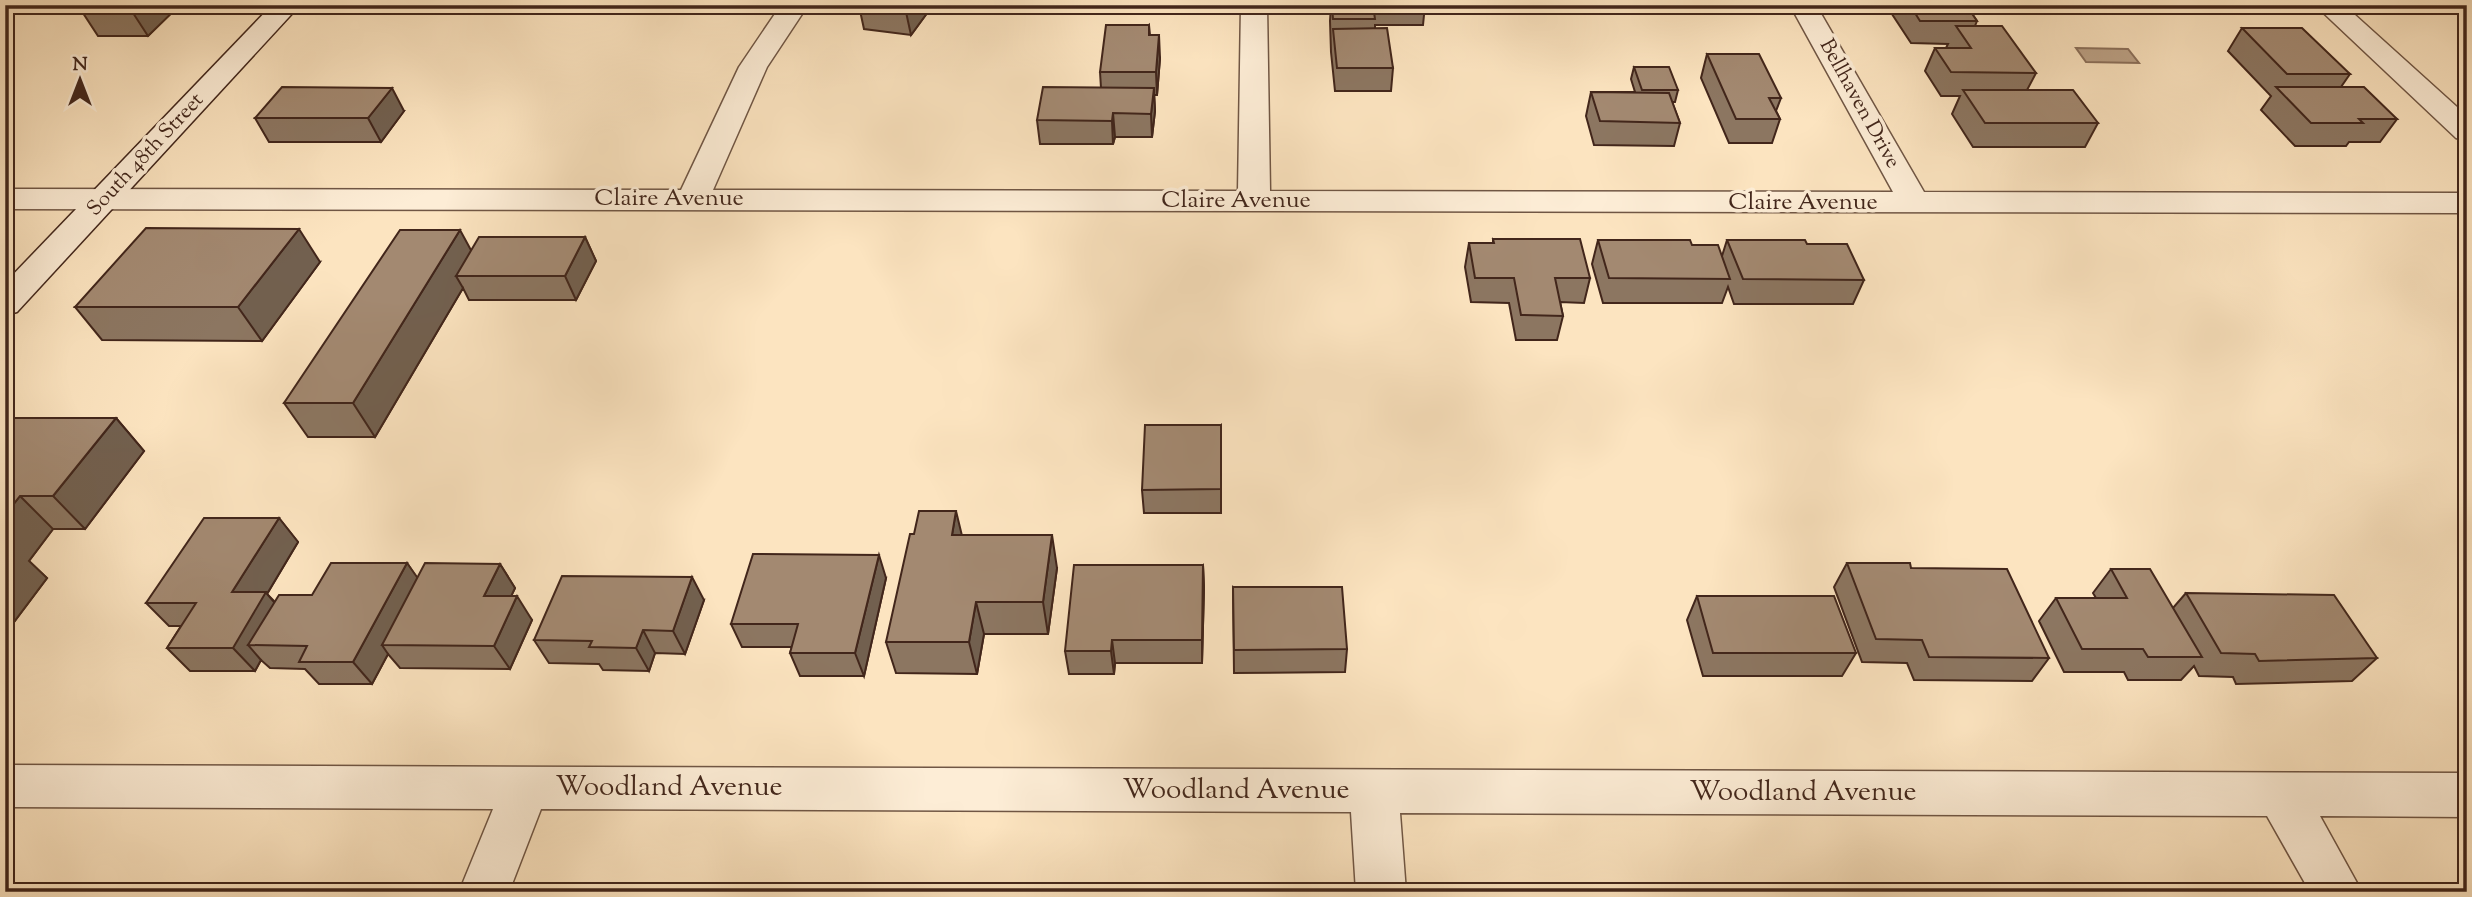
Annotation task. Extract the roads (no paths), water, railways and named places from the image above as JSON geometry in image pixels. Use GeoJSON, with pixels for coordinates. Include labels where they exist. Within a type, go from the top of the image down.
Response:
{"type":"FeatureCollection","features":[{"type":"Feature","properties":{"kind":"street","name":"South 48th Street"},"geometry":{"type":"LineString","coordinates":[[5,304],[287,5]]}},
{"type":"Feature","properties":{"kind":"street"},"geometry":{"type":"LineString","coordinates":[[693,199],[753,67],[795,5]]}},
{"type":"Feature","properties":{"kind":"street"},"geometry":{"type":"LineString","coordinates":[[1254,5],[1254,201]]}},
{"type":"Feature","properties":{"kind":"street","name":"Bellhaven Drive"},"geometry":{"type":"LineString","coordinates":[[1803,5],[1915,204]]}},
{"type":"Feature","properties":{"kind":"street"},"geometry":{"type":"LineString","coordinates":[[2328,5],[2467,132]]}},
{"type":"Feature","properties":{"kind":"street","name":"Claire Avenue"},"geometry":{"type":"LineString","coordinates":[[5,199],[2467,203]]}},
{"type":"Feature","properties":{"kind":"street","name":"Woodland Avenue"},"geometry":{"type":"LineString","coordinates":[[5,786],[2467,795]]}},
{"type":"Feature","properties":{"kind":"street"},"geometry":{"type":"LineString","coordinates":[[484,892],[526,788]]}},
{"type":"Feature","properties":{"kind":"street"},"geometry":{"type":"LineString","coordinates":[[1374,791],[1381,892]]}},
{"type":"Feature","properties":{"kind":"street"},"geometry":{"type":"LineString","coordinates":[[2281,795],[2337,892]]}}]}
